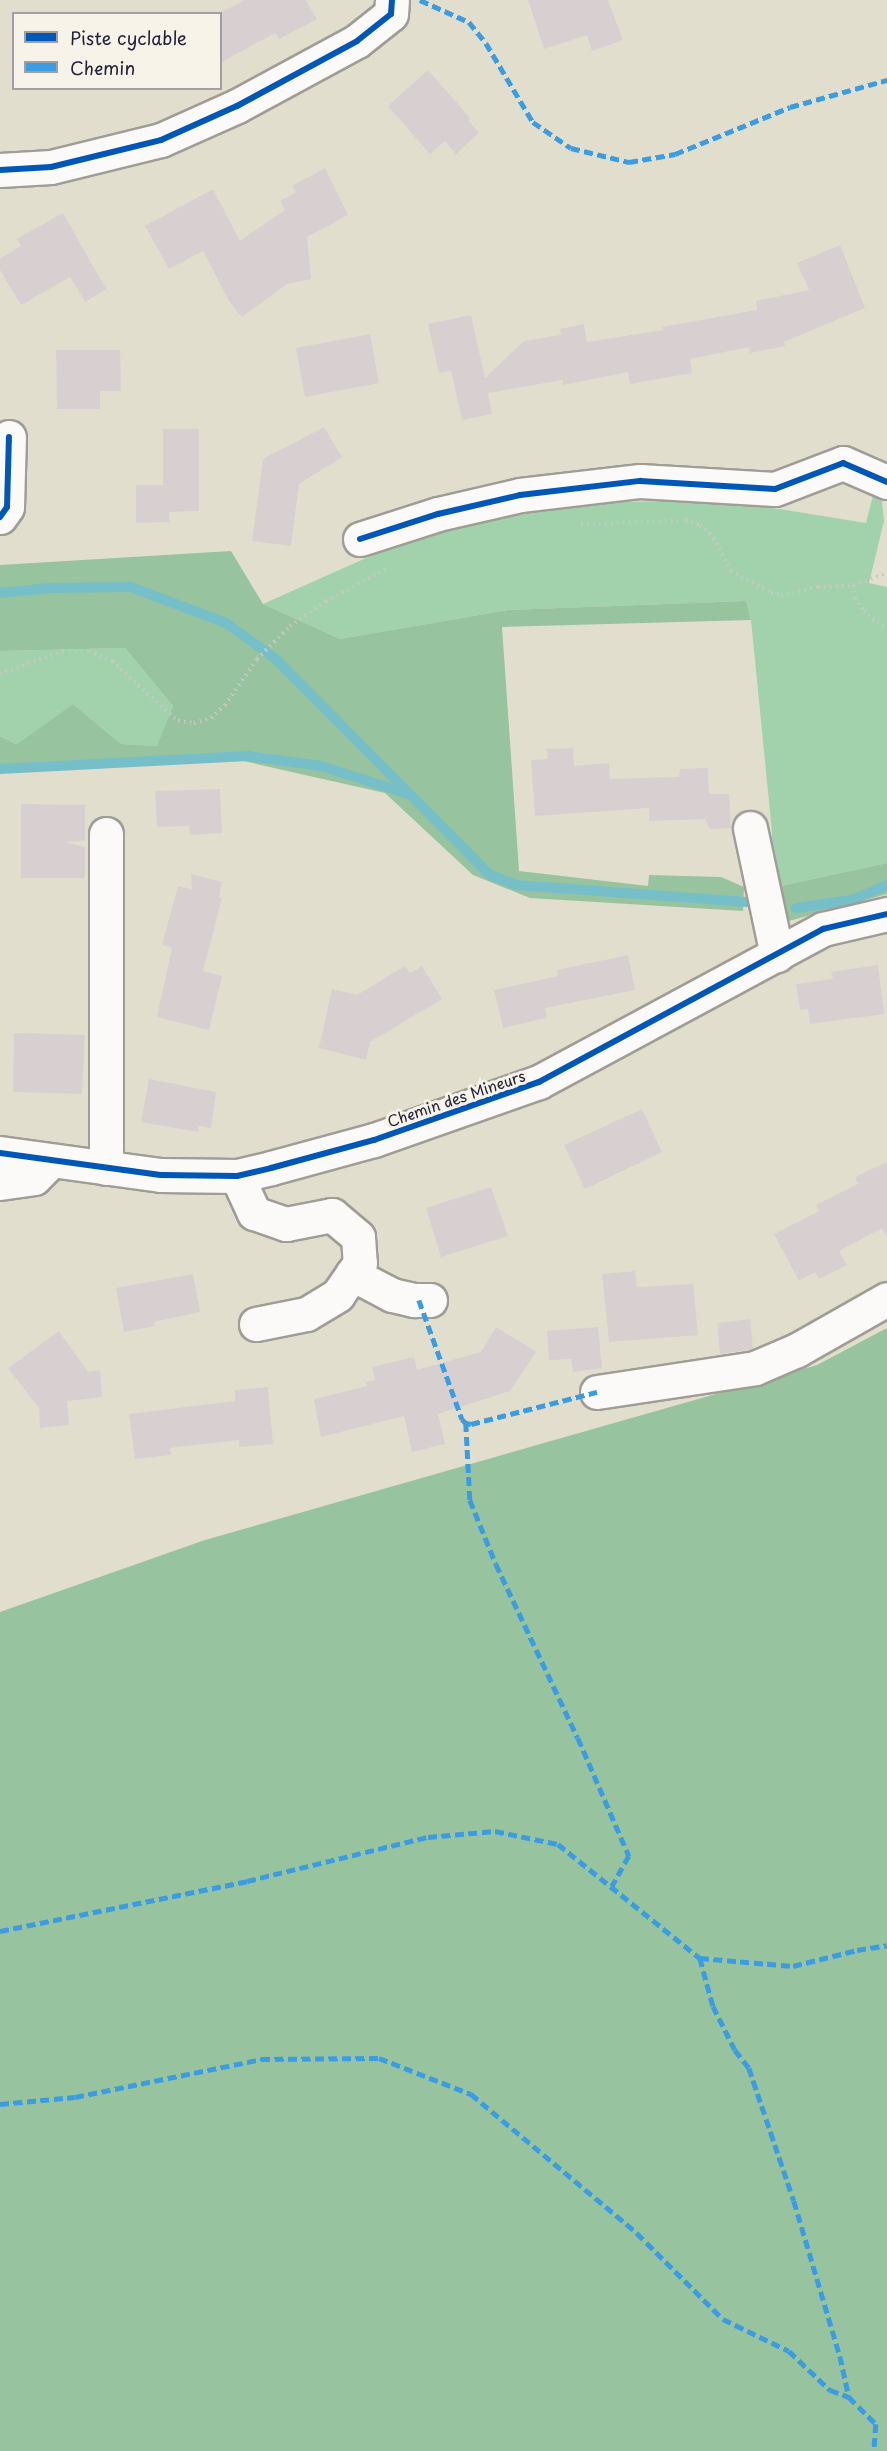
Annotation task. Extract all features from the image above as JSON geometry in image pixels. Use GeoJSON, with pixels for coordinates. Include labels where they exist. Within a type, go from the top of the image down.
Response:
{"type":"FeatureCollection","features":[{"type":"Feature","properties":{"kind":"street"},"geometry":{"type":"LineString","coordinates":[[0,171],[51,167],[161,140],[237,106],[357,41],[391,15],[392,0]]}},
{"type":"Feature","properties":{"kind":"street"},"geometry":{"type":"LineString","coordinates":[[0,517],[7,507],[9,437]]}},
{"type":"Feature","properties":{"kind":"street"},"geometry":{"type":"LineString","coordinates":[[360,539],[438,514],[520,495],[640,480],[775,489],[843,463],[887,482]]}},
{"type":"Feature","properties":{"kind":"street"},"geometry":{"type":"LineString","coordinates":[[750,828],[777,955]]}},
{"type":"Feature","properties":{"kind":"street"},"geometry":{"type":"LineString","coordinates":[[106,834],[106,1168]]}},
{"type":"Feature","properties":{"kind":"street","name":"Chemin des Mineurs"},"geometry":{"type":"LineString","coordinates":[[0,1153],[50,1162],[161,1175],[237,1176],[374,1140],[539,1082],[823,929],[887,915]]}},
{"type":"Feature","properties":{"kind":"street"},"geometry":{"type":"LineString","coordinates":[[0,1183],[34,1178],[50,1162]]}},
{"type":"Feature","properties":{"kind":"street"},"geometry":{"type":"LineString","coordinates":[[237,1176],[254,1213],[286,1224],[332,1215],[358,1237],[360,1263],[338,1295],[306,1314],[256,1324]]}},
{"type":"Feature","properties":{"kind":"street"},"geometry":{"type":"LineString","coordinates":[[352,1274],[392,1295],[414,1300],[430,1300]]}},
{"type":"Feature","properties":{"kind":"street"},"geometry":{"type":"LineString","coordinates":[[597,1392],[755,1368],[797,1350],[887,1299]]}},
{"type":"Feature","properties":{"kind":"path"},"geometry":{"type":"LineString","coordinates":[[572,525],[686,520],[700,525],[714,538],[731,571],[771,593],[781,595],[826,586],[854,585],[887,573]]}},
{"type":"Feature","properties":{"kind":"path"},"geometry":{"type":"LineString","coordinates":[[0,674],[63,651],[89,651],[111,661],[178,721],[194,723],[211,718],[225,705],[257,659],[290,626],[326,601],[395,565]]}},
{"type":"Feature","properties":{"kind":"path"},"geometry":{"type":"LineString","coordinates":[[854,585],[855,598],[864,611],[877,623],[887,627]]}},
{"type":"Feature","properties":{"kind":"green space"},"geometry":{"type":"Polygon","coordinates":[[[874,491],[882,501],[884,521],[869,583],[887,587],[887,863],[771,888],[772,832],[751,620],[746,601],[508,610],[340,639],[263,604],[366,558],[449,526],[561,503],[724,500],[866,523],[874,491]]]}},
{"type":"Feature","properties":{"kind":"green space"},"geometry":{"type":"Polygon","coordinates":[[[231,551],[263,604],[340,639],[508,610],[746,601],[751,620],[502,627],[519,871],[648,886],[649,875],[721,877],[744,887],[743,911],[530,898],[473,875],[385,793],[239,760],[0,772],[0,736],[16,745],[73,704],[121,744],[157,746],[173,706],[125,648],[0,651],[0,565],[231,551]]]}},
{"type":"Feature","properties":{"kind":"green space"},"geometry":{"type":"Polygon","coordinates":[[[125,648],[173,706],[158,746],[121,744],[73,704],[16,746],[0,736],[0,651],[125,648]]]}},
{"type":"Feature","properties":{"kind":"green space"},"geometry":{"type":"Polygon","coordinates":[[[887,863],[887,894],[778,924],[771,888],[887,863]]]}},
{"type":"Feature","properties":{"kind":"green space"},"geometry":{"type":"Polygon","coordinates":[[[887,1328],[887,2451],[0,2451],[0,1612],[205,1540],[817,1365],[887,1328]]]}},
{"type":"Feature","properties":{"kind":"building"},"geometry":{"type":"Polygon","coordinates":[[[245,0],[306,0],[317,19],[279,39],[275,33],[222,62],[222,12],[245,0]]]}},
{"type":"Feature","properties":{"kind":"building"},"geometry":{"type":"Polygon","coordinates":[[[528,0],[608,0],[623,40],[592,51],[587,35],[544,49],[528,0]]]}},
{"type":"Feature","properties":{"kind":"building"},"geometry":{"type":"Polygon","coordinates":[[[428,70],[470,118],[468,120],[479,133],[456,154],[445,141],[430,154],[388,106],[428,70]]]}},
{"type":"Feature","properties":{"kind":"building"},"geometry":{"type":"Polygon","coordinates":[[[325,168],[348,215],[307,237],[311,279],[287,284],[242,317],[229,301],[203,251],[169,269],[145,226],[213,189],[240,241],[285,210],[280,201],[296,192],[292,186],[325,168]]]}},
{"type":"Feature","properties":{"kind":"building"},"geometry":{"type":"Polygon","coordinates":[[[63,213],[106,289],[85,302],[70,277],[21,305],[0,270],[0,259],[21,246],[17,239],[63,213]]]}},
{"type":"Feature","properties":{"kind":"building"},"geometry":{"type":"Polygon","coordinates":[[[840,245],[865,308],[784,342],[785,346],[750,353],[749,347],[690,359],[692,373],[630,384],[628,372],[563,385],[563,380],[488,393],[492,414],[462,420],[451,371],[439,373],[428,324],[471,315],[485,378],[524,341],[561,335],[560,329],[584,324],[587,342],[663,330],[662,327],[757,310],[756,301],[809,290],[797,263],[840,245]]]}},
{"type":"Feature","properties":{"kind":"building"},"geometry":{"type":"Polygon","coordinates":[[[370,334],[379,383],[305,397],[296,348],[370,334]]]}},
{"type":"Feature","properties":{"kind":"building"},"geometry":{"type":"Polygon","coordinates":[[[56,350],[120,350],[121,391],[100,391],[100,409],[57,409],[56,350]]]}},
{"type":"Feature","properties":{"kind":"building"},"geometry":{"type":"Polygon","coordinates":[[[324,427],[342,457],[299,484],[291,546],[252,541],[263,459],[324,427]]]}},
{"type":"Feature","properties":{"kind":"building"},"geometry":{"type":"Polygon","coordinates":[[[163,429],[199,429],[199,511],[169,512],[169,522],[136,523],[136,485],[163,485],[163,429]]]}},
{"type":"Feature","properties":{"kind":"building"},"geometry":{"type":"Polygon","coordinates":[[[573,748],[574,766],[609,763],[610,779],[679,777],[680,769],[708,768],[709,794],[729,794],[731,828],[710,829],[705,819],[649,821],[649,808],[535,816],[531,760],[548,759],[547,749],[573,748]]]}},
{"type":"Feature","properties":{"kind":"building"},"geometry":{"type":"Polygon","coordinates":[[[220,789],[222,833],[190,835],[189,826],[157,827],[155,791],[220,789]]]}},
{"type":"Feature","properties":{"kind":"building"},"geometry":{"type":"Polygon","coordinates":[[[21,804],[85,805],[85,841],[64,842],[85,847],[85,878],[21,878],[21,804]]]}},
{"type":"Feature","properties":{"kind":"building"},"geometry":{"type":"Polygon","coordinates":[[[191,874],[222,882],[219,897],[222,898],[203,971],[222,976],[209,1030],[157,1017],[172,948],[162,945],[178,886],[192,889],[191,874]]]}},
{"type":"Feature","properties":{"kind":"building"},"geometry":{"type":"Polygon","coordinates":[[[628,955],[635,990],[545,1008],[547,1018],[503,1028],[494,990],[558,976],[557,970],[628,955]]]}},
{"type":"Feature","properties":{"kind":"building"},"geometry":{"type":"Polygon","coordinates":[[[878,965],[884,1014],[810,1024],[808,1009],[800,1010],[796,984],[833,979],[831,972],[878,965]]]}},
{"type":"Feature","properties":{"kind":"building"},"geometry":{"type":"Polygon","coordinates":[[[405,966],[410,973],[422,966],[442,999],[370,1042],[366,1060],[319,1048],[332,989],[357,995],[405,966]]]}},
{"type":"Feature","properties":{"kind":"building"},"geometry":{"type":"Polygon","coordinates":[[[14,1033],[85,1035],[82,1094],[13,1092],[14,1033]]]}},
{"type":"Feature","properties":{"kind":"building"},"geometry":{"type":"Polygon","coordinates":[[[149,1079],[216,1092],[211,1128],[199,1126],[198,1132],[141,1122],[149,1079]]]}},
{"type":"Feature","properties":{"kind":"building"},"geometry":{"type":"Polygon","coordinates":[[[642,1109],[662,1152],[585,1189],[564,1145],[642,1109]]]}},
{"type":"Feature","properties":{"kind":"building"},"geometry":{"type":"Polygon","coordinates":[[[887,1162],[887,1238],[882,1228],[839,1251],[847,1265],[819,1279],[815,1272],[799,1281],[774,1234],[819,1211],[816,1205],[858,1184],[855,1177],[887,1162]]]}},
{"type":"Feature","properties":{"kind":"building"},"geometry":{"type":"Polygon","coordinates":[[[491,1187],[508,1236],[441,1257],[426,1208],[491,1187]]]}},
{"type":"Feature","properties":{"kind":"building"},"geometry":{"type":"Polygon","coordinates":[[[635,1271],[637,1287],[693,1284],[698,1335],[609,1342],[602,1274],[635,1271]]]}},
{"type":"Feature","properties":{"kind":"building"},"geometry":{"type":"Polygon","coordinates":[[[193,1274],[200,1312],[154,1322],[155,1326],[124,1332],[116,1288],[193,1274]]]}},
{"type":"Feature","properties":{"kind":"building"},"geometry":{"type":"Polygon","coordinates":[[[750,1319],[753,1349],[720,1354],[717,1323],[750,1319]]]}},
{"type":"Feature","properties":{"kind":"building"},"geometry":{"type":"Polygon","coordinates":[[[496,1327],[536,1352],[510,1391],[438,1414],[445,1444],[412,1452],[404,1416],[321,1437],[314,1399],[367,1386],[366,1382],[375,1380],[372,1367],[414,1357],[417,1370],[481,1352],[496,1327]]]}},
{"type":"Feature","properties":{"kind":"building"},"geometry":{"type":"Polygon","coordinates":[[[598,1327],[602,1368],[573,1372],[571,1359],[549,1360],[547,1331],[598,1327]]]}},
{"type":"Feature","properties":{"kind":"building"},"geometry":{"type":"Polygon","coordinates":[[[59,1331],[88,1372],[100,1370],[102,1397],[67,1401],[69,1425],[40,1428],[39,1408],[8,1368],[59,1331]]]}},
{"type":"Feature","properties":{"kind":"building"},"geometry":{"type":"Polygon","coordinates":[[[268,1387],[273,1444],[239,1447],[239,1440],[170,1448],[171,1455],[135,1459],[129,1414],[235,1401],[235,1390],[268,1387]]]}},
{"type":"Feature","properties":{"kind":"waterway"},"geometry":{"type":"LineString","coordinates":[[0,593],[49,588],[131,587],[226,623],[276,659],[490,875],[516,885],[747,902]]}},
{"type":"Feature","properties":{"kind":"waterway"},"geometry":{"type":"LineString","coordinates":[[0,769],[248,756],[321,766],[408,794]]}},
{"type":"Feature","properties":{"kind":"waterway"},"geometry":{"type":"LineString","coordinates":[[796,908],[852,900],[887,885]]}},
{"type":"Feature","properties":{"kind":"marked path"},"geometry":{"type":"LineString","coordinates":[[420,0],[469,22],[486,43],[533,122],[571,148],[629,162],[675,154],[790,107],[887,80]]}},
{"type":"Feature","properties":{"kind":"marked path"},"geometry":{"type":"LineString","coordinates":[[419,1300],[462,1419],[466,1423],[471,1424],[597,1392]]}},
{"type":"Feature","properties":{"kind":"marked path"},"geometry":{"type":"LineString","coordinates":[[466,1423],[470,1500],[496,1564],[578,1738],[629,1856],[612,1887]]}},
{"type":"Feature","properties":{"kind":"marked path"},"geometry":{"type":"LineString","coordinates":[[0,1931],[247,1881],[428,1837],[495,1831],[558,1844],[700,1958],[793,1966],[887,1945]]}},
{"type":"Feature","properties":{"kind":"marked path"},"geometry":{"type":"LineString","coordinates":[[700,1958],[713,2006],[735,2050],[749,2068],[794,2201],[840,2356],[849,2397]]}},
{"type":"Feature","properties":{"kind":"marked path"},"geometry":{"type":"LineString","coordinates":[[0,2104],[75,2097],[261,2059],[379,2058],[471,2094],[637,2233],[723,2319],[789,2351],[830,2390],[849,2397],[876,2424],[874,2451]]}},
{"type":"Feature","properties":{"kind":"cycle path"},"geometry":{"type":"LineString","coordinates":[[0,170],[51,167],[161,140],[237,106],[357,41],[391,14],[392,0]]}},
{"type":"Feature","properties":{"kind":"cycle path"},"geometry":{"type":"LineString","coordinates":[[0,517],[7,507],[9,437]]}},
{"type":"Feature","properties":{"kind":"cycle path"},"geometry":{"type":"LineString","coordinates":[[360,539],[438,514],[520,495],[640,481],[775,489],[843,463],[887,482]]}},
{"type":"Feature","properties":{"kind":"cycle path"},"geometry":{"type":"LineString","coordinates":[[0,1153],[161,1175],[237,1176],[271,1168],[374,1140],[539,1082],[823,929],[887,914]]}}]}
